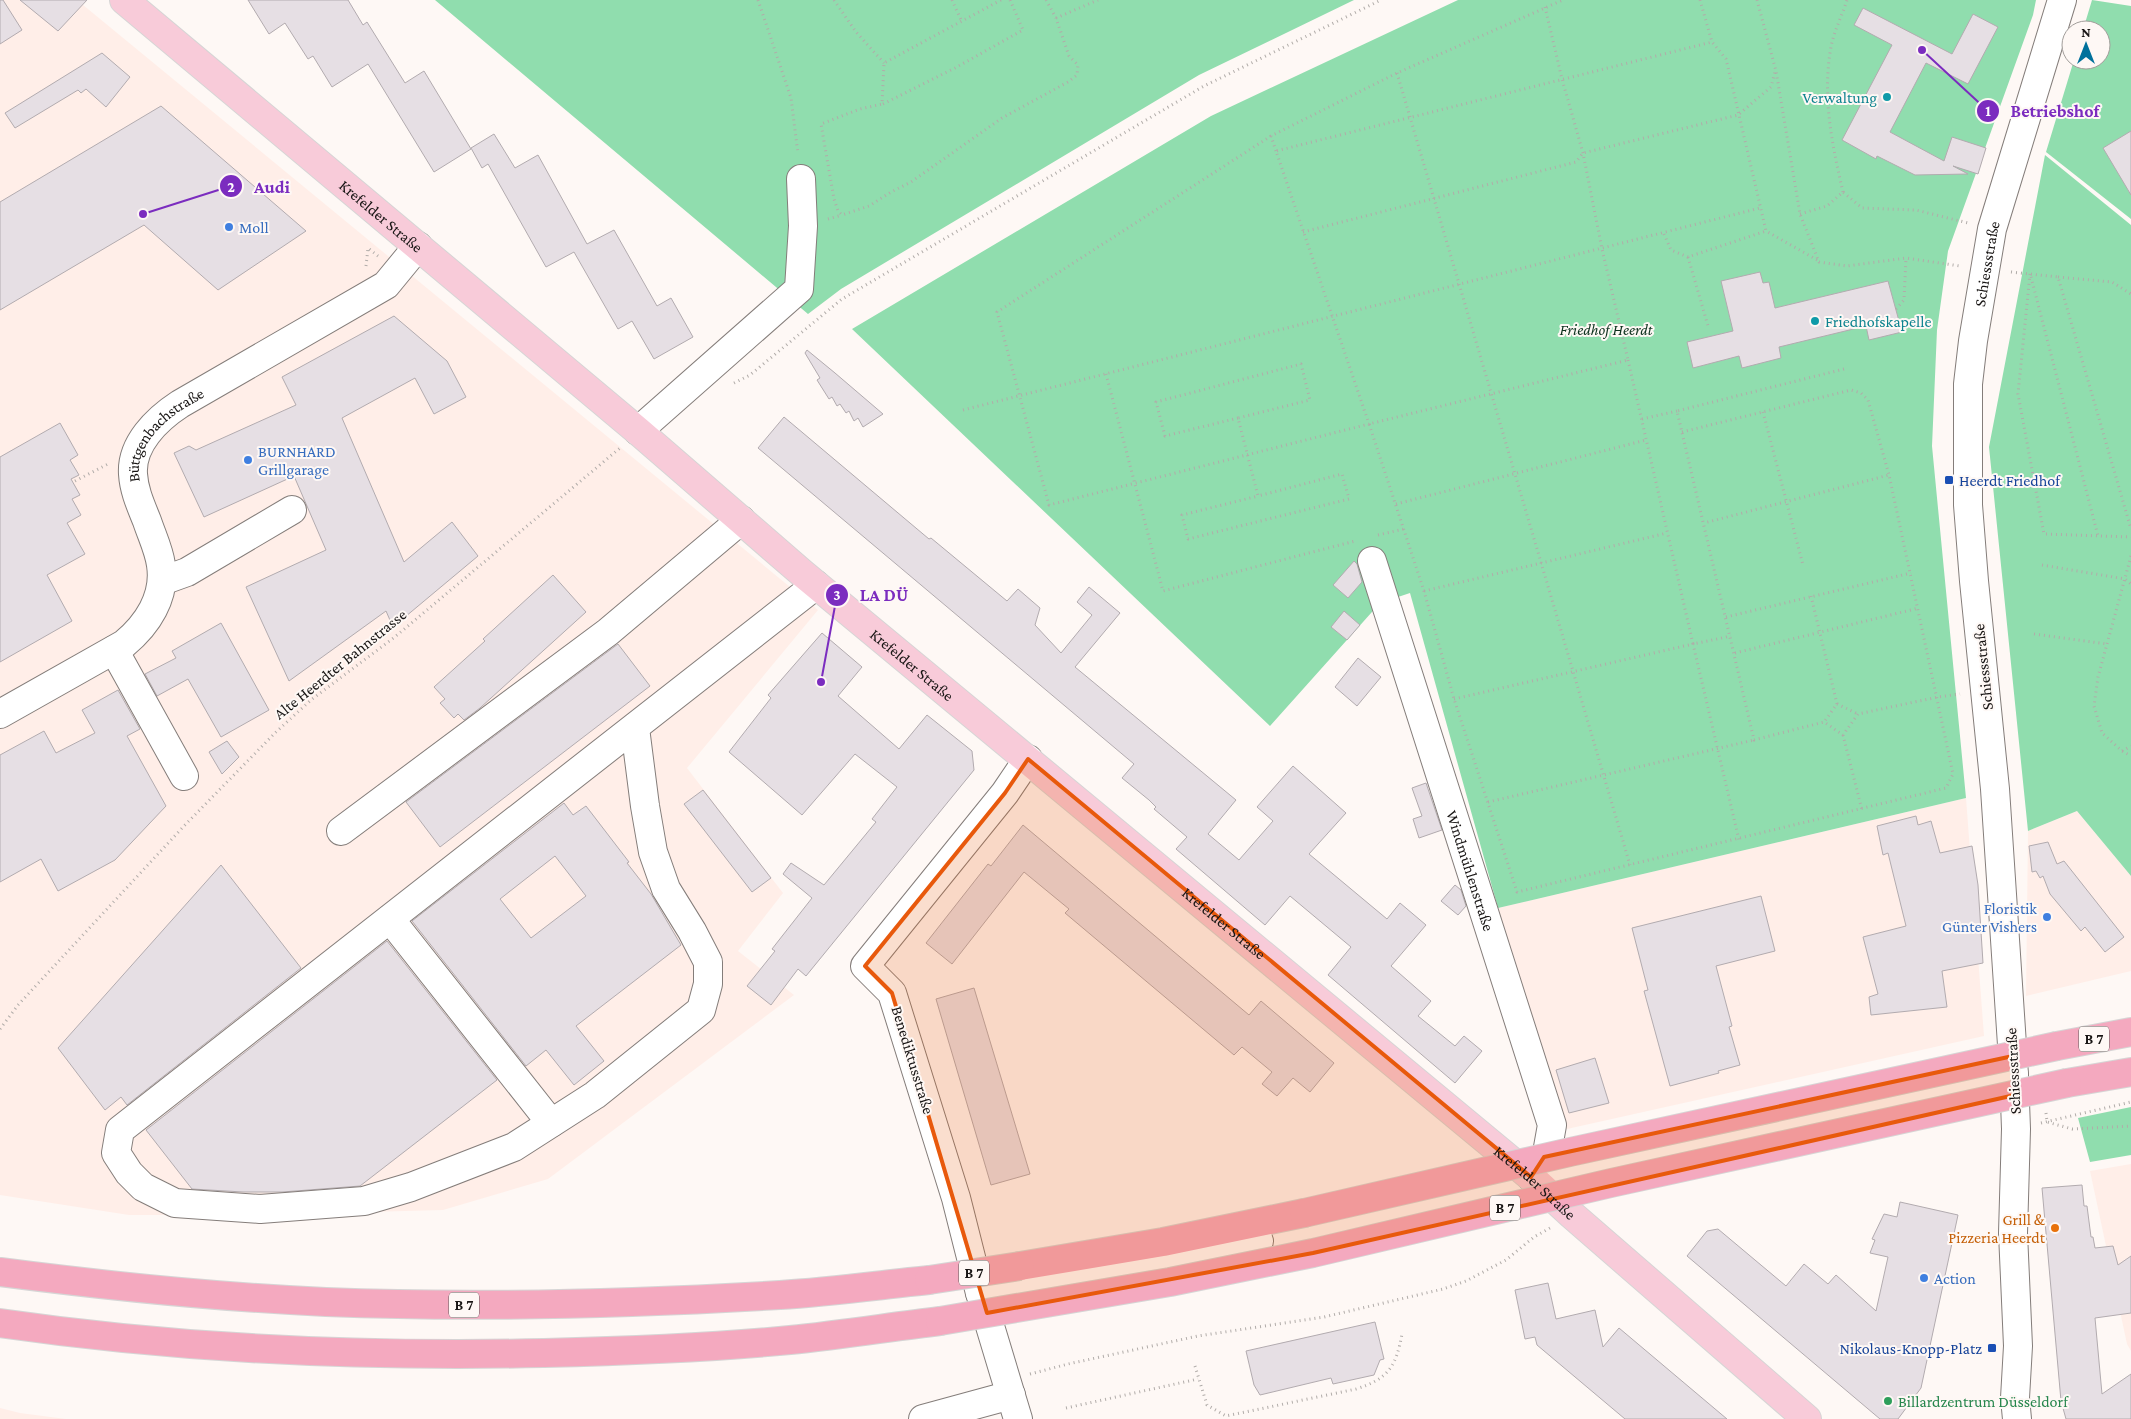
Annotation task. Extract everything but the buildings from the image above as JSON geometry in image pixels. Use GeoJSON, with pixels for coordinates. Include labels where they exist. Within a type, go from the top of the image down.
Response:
{"type":"FeatureCollection","features":[{"type":"Feature","properties":{"kind":"highway","name":"B 7"},"geometry":{"type":"LineString","coordinates":[[0,1272],[88,1284],[201,1294],[327,1302],[481,1305],[622,1302],[782,1295],[929,1280],[1163,1242],[1294,1215],[1570,1152],[2057,1046],[2131,1032]]}},
{"type":"Feature","properties":{"kind":"highway","name":"B 7"},"geometry":{"type":"LineString","coordinates":[[0,1323],[53,1331],[183,1344],[310,1351],[464,1354],[625,1351],[780,1340],[940,1321],[1170,1282],[1313,1253],[1611,1183],[2067,1083],[2131,1072]]}},
{"type":"Feature","properties":{"kind":"main road","name":"Krefelder Straße"},"geometry":{"type":"LineString","coordinates":[[124,0],[638,431],[816,585],[1531,1177],[1572,1216],[1807,1419]]}},
{"type":"Feature","properties":{"kind":"street","name":"Schiessstraße"},"geometry":{"type":"LineString","coordinates":[[2017,1419],[2015,1398],[2018,1346],[2013,1233],[2016,1130],[2014,1075],[1995,789],[1974,581],[1968,476],[1968,384],[1992,229],[2062,0]]}},
{"type":"Feature","properties":{"kind":"street"},"geometry":{"type":"LineString","coordinates":[[638,431],[799,289],[803,226],[801,179]]}},
{"type":"Feature","properties":{"kind":"street","name":"Büttgenbachstraße"},"geometry":{"type":"LineString","coordinates":[[0,714],[124,644],[143,626],[157,600],[162,581],[159,554],[138,501],[132,472],[134,459],[146,435],[158,420],[180,404],[386,285],[418,246]]}},
{"type":"Feature","properties":{"kind":"street"},"geometry":{"type":"LineString","coordinates":[[162,581],[187,572],[292,510]]}},
{"type":"Feature","properties":{"kind":"street"},"geometry":{"type":"LineString","coordinates":[[341,831],[608,632],[741,520]]}},
{"type":"Feature","properties":{"kind":"street","name":"Windmühlenstraße"},"geometry":{"type":"LineString","coordinates":[[1368,546],[1552,1125],[1548,1153],[1531,1177]]}},
{"type":"Feature","properties":{"kind":"street"},"geometry":{"type":"LineString","coordinates":[[634,728],[645,806],[654,852],[666,889],[692,931],[708,962],[708,984],[701,1010],[595,1095],[514,1147],[411,1186],[364,1201],[260,1209],[176,1203],[144,1186],[129,1173],[116,1153],[120,1130],[816,585]]}},
{"type":"Feature","properties":{"kind":"street"},"geometry":{"type":"LineString","coordinates":[[114,650],[184,776]]}},
{"type":"Feature","properties":{"kind":"street","name":"Benediktusstraße"},"geometry":{"type":"LineString","coordinates":[[1012,1398],[980,1292],[956,1198],[892,992],[864,966],[1005,793],[1028,759]]}},
{"type":"Feature","properties":{"kind":"street"},"geometry":{"type":"LineString","coordinates":[[390,919],[551,1123]]}},
{"type":"Feature","properties":{"kind":"street"},"geometry":{"type":"LineString","coordinates":[[1531,1177],[1971,1080],[2014,1075]]}},
{"type":"Feature","properties":{"kind":"street"},"geometry":{"type":"LineString","coordinates":[[980,1292],[1259,1241]]}},
{"type":"Feature","properties":{"kind":"street","name":"Schiessstraße"},"geometry":{"type":"LineString","coordinates":[[2018,1346],[2032,1419]]}},
{"type":"Feature","properties":{"kind":"street"},"geometry":{"type":"LineString","coordinates":[[923,1419],[1012,1398]]}},
{"type":"Feature","properties":{"kind":"path"},"geometry":{"type":"LineString","coordinates":[[758,0],[791,98],[801,179]]}},
{"type":"Feature","properties":{"kind":"path"},"geometry":{"type":"LineString","coordinates":[[834,0],[856,32],[884,63],[882,104]]}},
{"type":"Feature","properties":{"kind":"path"},"geometry":{"type":"LineString","coordinates":[[952,0],[962,22]]}},
{"type":"Feature","properties":{"kind":"path"},"geometry":{"type":"LineString","coordinates":[[884,63],[1001,0]]}},
{"type":"Feature","properties":{"kind":"path"},"geometry":{"type":"LineString","coordinates":[[1010,0],[1024,30],[955,68],[882,104],[860,109],[821,124],[834,199],[838,211],[842,215],[869,206],[911,182],[1002,118],[1077,76],[1078,65],[1069,56],[1056,18],[1046,0]]}},
{"type":"Feature","properties":{"kind":"path"},"geometry":{"type":"LineString","coordinates":[[1056,18],[1098,0]]}},
{"type":"Feature","properties":{"kind":"path"},"geometry":{"type":"LineString","coordinates":[[691,384],[726,387],[750,376],[842,299],[1204,86],[1381,0]]}},
{"type":"Feature","properties":{"kind":"path"},"geometry":{"type":"LineString","coordinates":[[1563,0],[1396,74],[1271,136],[997,312],[1049,505],[1628,360]]}},
{"type":"Feature","properties":{"kind":"path"},"geometry":{"type":"LineString","coordinates":[[1700,0],[1712,42],[1726,59],[1766,231],[1820,262],[1847,266],[1906,258],[1985,270],[2112,282],[2131,294]]}},
{"type":"Feature","properties":{"kind":"path"},"geometry":{"type":"LineString","coordinates":[[1757,0],[1776,71],[1800,214],[1820,262]]}},
{"type":"Feature","properties":{"kind":"path"},"geometry":{"type":"LineString","coordinates":[[1847,0],[1831,47],[1828,94],[1833,148],[1843,192],[1862,208],[1916,210],[1992,229]]}},
{"type":"Feature","properties":{"kind":"path"},"geometry":{"type":"LineString","coordinates":[[1545,7],[1562,79],[1583,152],[1602,249],[1739,840]]}},
{"type":"Feature","properties":{"kind":"path"},"geometry":{"type":"LineString","coordinates":[[1276,151],[1712,42]]}},
{"type":"Feature","properties":{"kind":"path"},"geometry":{"type":"LineString","coordinates":[[1303,232],[1576,162],[1583,152],[1738,115],[1771,87],[1776,71]]}},
{"type":"Feature","properties":{"kind":"path"},"geometry":{"type":"LineString","coordinates":[[1396,74],[1492,393],[1540,563],[1630,865]]}},
{"type":"Feature","properties":{"kind":"path"},"geometry":{"type":"LineString","coordinates":[[1271,136],[1396,504],[1424,592],[1454,699],[1516,892],[1739,840],[1946,788],[1953,774],[1919,608],[1888,475],[1868,400],[1861,393],[1851,390],[1682,432]]}},
{"type":"Feature","properties":{"kind":"path"},"geometry":{"type":"LineString","coordinates":[[1800,214],[1827,206],[1843,192]]}},
{"type":"Feature","properties":{"kind":"path"},"geometry":{"type":"LineString","coordinates":[[963,410],[1664,234],[1760,208]]}},
{"type":"Feature","properties":{"kind":"path"},"geometry":{"type":"LineString","coordinates":[[1664,234],[1671,250],[1688,257],[1766,231]]}},
{"type":"Feature","properties":{"kind":"path"},"geometry":{"type":"LineString","coordinates":[[1688,257],[1708,326]]}},
{"type":"Feature","properties":{"kind":"path"},"geometry":{"type":"LineString","coordinates":[[1896,309],[1904,300],[1906,258]]}},
{"type":"Feature","properties":{"kind":"path"},"geometry":{"type":"LineString","coordinates":[[2030,274],[2098,536]]}},
{"type":"Feature","properties":{"kind":"path"},"geometry":{"type":"LineString","coordinates":[[2030,274],[2018,394],[2044,534],[2131,537]]}},
{"type":"Feature","properties":{"kind":"path"},"geometry":{"type":"LineString","coordinates":[[2058,277],[2131,529]]}},
{"type":"Feature","properties":{"kind":"path"},"geometry":{"type":"LineString","coordinates":[[1301,364],[1310,400],[1238,418],[1165,436],[1156,402],[1301,364]]}},
{"type":"Feature","properties":{"kind":"path"},"geometry":{"type":"LineString","coordinates":[[1642,419],[1844,369]]}},
{"type":"Feature","properties":{"kind":"path"},"geometry":{"type":"LineString","coordinates":[[1106,374],[1163,591],[1368,546],[1404,529]]}},
{"type":"Feature","properties":{"kind":"path"},"geometry":{"type":"LineString","coordinates":[[1677,410],[1754,740]]}},
{"type":"Feature","properties":{"kind":"path"},"geometry":{"type":"LineString","coordinates":[[1763,412],[1803,565]]}},
{"type":"Feature","properties":{"kind":"path"},"geometry":{"type":"LineString","coordinates":[[1238,418],[1258,496]]}},
{"type":"Feature","properties":{"kind":"path","name":"Alte Heerdter Bahnstrasse"},"geometry":{"type":"LineString","coordinates":[[0,1029],[18,1005],[274,732],[311,700],[404,630],[638,431]]}},
{"type":"Feature","properties":{"kind":"path"},"geometry":{"type":"LineString","coordinates":[[1396,504],[1646,440]]}},
{"type":"Feature","properties":{"kind":"path"},"geometry":{"type":"LineString","coordinates":[[107,473],[108,464]]}},
{"type":"Feature","properties":{"kind":"path"},"geometry":{"type":"LineString","coordinates":[[1342,474],[1349,498],[1188,539],[1182,515],[1258,496],[1342,474]]}},
{"type":"Feature","properties":{"kind":"path"},"geometry":{"type":"LineString","coordinates":[[1704,523],[1888,475]]}},
{"type":"Feature","properties":{"kind":"path"},"geometry":{"type":"LineString","coordinates":[[1424,592],[1667,533]]}},
{"type":"Feature","properties":{"kind":"path"},"geometry":{"type":"LineString","coordinates":[[2131,556],[2098,678],[2094,706],[2102,733],[2122,751],[2131,756]]}},
{"type":"Feature","properties":{"kind":"path"},"geometry":{"type":"LineString","coordinates":[[2042,565],[2125,579],[2131,584]]}},
{"type":"Feature","properties":{"kind":"path"},"geometry":{"type":"LineString","coordinates":[[1726,617],[1911,573]]}},
{"type":"Feature","properties":{"kind":"path"},"geometry":{"type":"LineString","coordinates":[[1488,802],[1824,722],[1837,704],[1811,596]]}},
{"type":"Feature","properties":{"kind":"path"},"geometry":{"type":"LineString","coordinates":[[1735,653],[1919,608]]}},
{"type":"Feature","properties":{"kind":"path"},"geometry":{"type":"LineString","coordinates":[[2034,634],[2107,644]]}},
{"type":"Feature","properties":{"kind":"path"},"geometry":{"type":"LineString","coordinates":[[1454,699],[1731,636]]}},
{"type":"Feature","properties":{"kind":"path"},"geometry":{"type":"LineString","coordinates":[[1837,704],[1858,714],[1938,697],[1986,691]]}},
{"type":"Feature","properties":{"kind":"path"},"geometry":{"type":"LineString","coordinates":[[1843,734],[1858,714]]}},
{"type":"Feature","properties":{"kind":"path"},"geometry":{"type":"LineString","coordinates":[[1824,722],[1843,734],[1862,810]]}},
{"type":"Feature","properties":{"kind":"path"},"geometry":{"type":"LineString","coordinates":[[2122,751],[2131,746]]}},
{"type":"Feature","properties":{"kind":"path"},"geometry":{"type":"LineString","coordinates":[[2065,1117],[2131,1102]]}},
{"type":"Feature","properties":{"kind":"path"},"geometry":{"type":"LineString","coordinates":[[1012,1398],[1068,1364],[1198,1336],[1324,1317],[1443,1289],[1466,1281],[1506,1260],[1534,1237],[1572,1216]]}},
{"type":"Feature","properties":{"kind":"path"},"geometry":{"type":"LineString","coordinates":[[1195,1366],[1207,1405],[1226,1416],[1356,1389],[1374,1383],[1390,1370],[1399,1351],[1402,1334]]}},
{"type":"Feature","properties":{"kind":"path"},"geometry":{"type":"LineString","coordinates":[[1066,1408],[1198,1379]]}},
{"type":"Feature","properties":{"kind":"highlighted area"},"geometry":{"type":"Polygon","coordinates":[[[1028,759],[1531,1177],[1544,1157],[2013,1056],[2015,1095],[1313,1253],[987,1313],[892,993],[865,966],[1005,793],[1028,759]]]}},
{"type":"Feature","properties":{"kind":"shaded area"},"geometry":{"type":"Polygon","coordinates":[[[0,0],[77,0],[818,610],[687,768],[783,893],[738,951],[794,995],[548,1179],[443,1210],[252,1215],[129,1215],[0,1195],[0,0]]]}},
{"type":"Feature","properties":{"kind":"shaded area"},"geometry":{"type":"Polygon","coordinates":[[[1966,798],[1984,1036],[1567,1129],[1498,908],[1966,798]]]}},
{"type":"Feature","properties":{"kind":"shaded area"},"geometry":{"type":"Polygon","coordinates":[[[2077,811],[2131,876],[2131,971],[2026,996],[2028,831],[2077,811]]]}},
{"type":"Feature","properties":{"kind":"shaded area"},"geometry":{"type":"Polygon","coordinates":[[[2131,1164],[2131,1351],[2127,1344],[2090,1171],[2131,1164]]]}},
{"type":"Feature","properties":{"kind":"shaded area"},"geometry":{"type":"Polygon","coordinates":[[[0,1408],[20,1413],[66,1419],[0,1419],[0,1408]]]}},
{"type":"Feature","properties":{"kind":"green space"},"geometry":{"type":"Polygon","coordinates":[[[435,0],[1354,0],[1199,75],[841,289],[808,314],[435,0]]]}},
{"type":"Feature","properties":{"kind":"green space","name":"Friedhof Heerdt"},"geometry":{"type":"Polygon","coordinates":[[[1458,0],[2036,0],[2033,15],[1948,251],[1937,330],[1932,446],[1966,798],[1498,908],[1410,593],[1380,603],[1270,726],[852,329],[1211,116],[1458,0]]]}},
{"type":"Feature","properties":{"kind":"green space"},"geometry":{"type":"Polygon","coordinates":[[[2092,0],[2131,6],[2131,219],[2046,152],[2071,70],[2111,70],[2111,20],[2086,20],[2092,0]]]}},
{"type":"Feature","properties":{"kind":"green space"},"geometry":{"type":"Polygon","coordinates":[[[2045,155],[2131,225],[2131,876],[2077,811],[2028,831],[1989,447],[2045,155]]]}},
{"type":"Feature","properties":{"kind":"green space"},"geometry":{"type":"Polygon","coordinates":[[[2131,1107],[2131,1155],[2090,1162],[2078,1118],[2131,1107]]]}},
{"type":"Feature","properties":{"kind":"place","name":"Betriebshof"},"geometry":{"type":"Point","coordinates":[1922,50]}},
{"type":"Feature","properties":{"kind":"place","name":"Verwaltung"},"geometry":{"type":"Point","coordinates":[1887,97]}},
{"type":"Feature","properties":{"kind":"place","name":"Audi"},"geometry":{"type":"Point","coordinates":[143,214]}},
{"type":"Feature","properties":{"kind":"place","name":"Moll"},"geometry":{"type":"Point","coordinates":[229,227]}},
{"type":"Feature","properties":{"kind":"place","name":"Friedhofskapelle"},"geometry":{"type":"Point","coordinates":[1815,321]}},
{"type":"Feature","properties":{"kind":"place","name":"BURNHARD Grillgarage"},"geometry":{"type":"Point","coordinates":[248,460]}},
{"type":"Feature","properties":{"kind":"place","name":"Heerdt Friedhof"},"geometry":{"type":"Point","coordinates":[1949,480]}},
{"type":"Feature","properties":{"kind":"place","name":"LA DÜ"},"geometry":{"type":"Point","coordinates":[821,682]}},
{"type":"Feature","properties":{"kind":"place","name":"Floristik Günter Vishers"},"geometry":{"type":"Point","coordinates":[2047,917]}},
{"type":"Feature","properties":{"kind":"place","name":"Grill & Pizzeria Heerdt"},"geometry":{"type":"Point","coordinates":[2055,1228]}},
{"type":"Feature","properties":{"kind":"place","name":"Action"},"geometry":{"type":"Point","coordinates":[1924,1278]}},
{"type":"Feature","properties":{"kind":"place","name":"Nikolaus-Knopp-Platz"},"geometry":{"type":"Point","coordinates":[1992,1348]}},
{"type":"Feature","properties":{"kind":"place","name":"Billardzentrum Düsseldorf"},"geometry":{"type":"Point","coordinates":[1888,1401]}}]}
